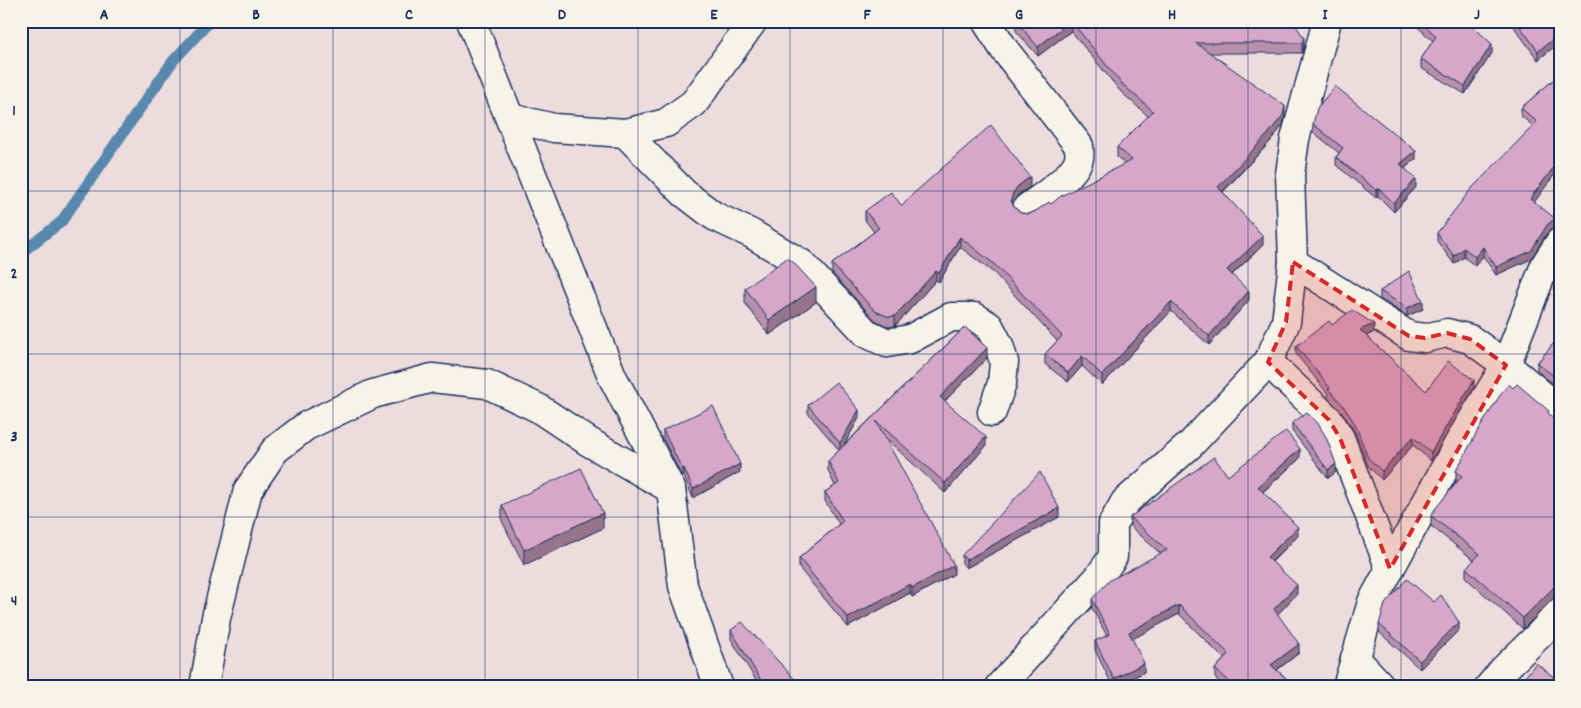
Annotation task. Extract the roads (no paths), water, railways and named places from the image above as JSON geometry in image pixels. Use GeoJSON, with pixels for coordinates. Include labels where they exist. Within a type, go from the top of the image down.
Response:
{"type":"FeatureCollection","features":[{"type":"Feature","properties":{"kind":"street"},"geometry":{"type":"LineString","coordinates":[[471,21],[612,376],[670,489],[683,586],[719,687]]}},
{"type":"Feature","properties":{"kind":"street"},"geometry":{"type":"LineString","coordinates":[[510,118],[554,128],[625,133],[666,123],[694,103],[753,21]]}},
{"type":"Feature","properties":{"kind":"street"},"geometry":{"type":"LineString","coordinates":[[986,21],[1004,49],[1079,146],[1079,159],[1071,172],[1027,208]]}},
{"type":"Feature","properties":{"kind":"street"},"geometry":{"type":"LineString","coordinates":[[999,687],[1098,578],[1112,557],[1113,523],[1125,502],[1191,444],[1268,362],[1286,322],[1293,262],[1290,174],[1295,139],[1327,21]]}},
{"type":"Feature","properties":{"kind":"street"},"geometry":{"type":"LineString","coordinates":[[625,133],[684,194],[714,216],[752,234],[802,264],[866,333],[887,343],[910,339],[952,317],[975,317],[989,326],[999,344],[1004,362],[1002,382],[992,412]]}},
{"type":"Feature","properties":{"kind":"street"},"geometry":{"type":"LineString","coordinates":[[1347,687],[1372,602],[1462,437],[1506,365],[1545,265],[1560,242]]}},
{"type":"Feature","properties":{"kind":"street"},"geometry":{"type":"LineString","coordinates":[[1293,262],[1409,336],[1425,338],[1447,333],[1470,339],[1506,365],[1560,410]]}},
{"type":"Feature","properties":{"kind":"street"},"geometry":{"type":"LineString","coordinates":[[1268,362],[1329,420],[1340,438],[1390,569]]}},
{"type":"Feature","properties":{"kind":"street"},"geometry":{"type":"LineString","coordinates":[[204,687],[216,618],[248,490],[275,450],[306,426],[373,394],[432,378],[487,384],[538,408],[588,442],[670,489]]}},
{"type":"Feature","properties":{"kind":"street"},"geometry":{"type":"LineString","coordinates":[[1489,687],[1560,612]]}},
{"type":"Feature","properties":{"kind":"street"},"geometry":{"type":"LineString","coordinates":[[1355,658],[1382,687]]}},
{"type":"Feature","properties":{"kind":"waterway"},"geometry":{"type":"LineString","coordinates":[[21,253],[61,222],[173,61],[210,21]]}}]}
